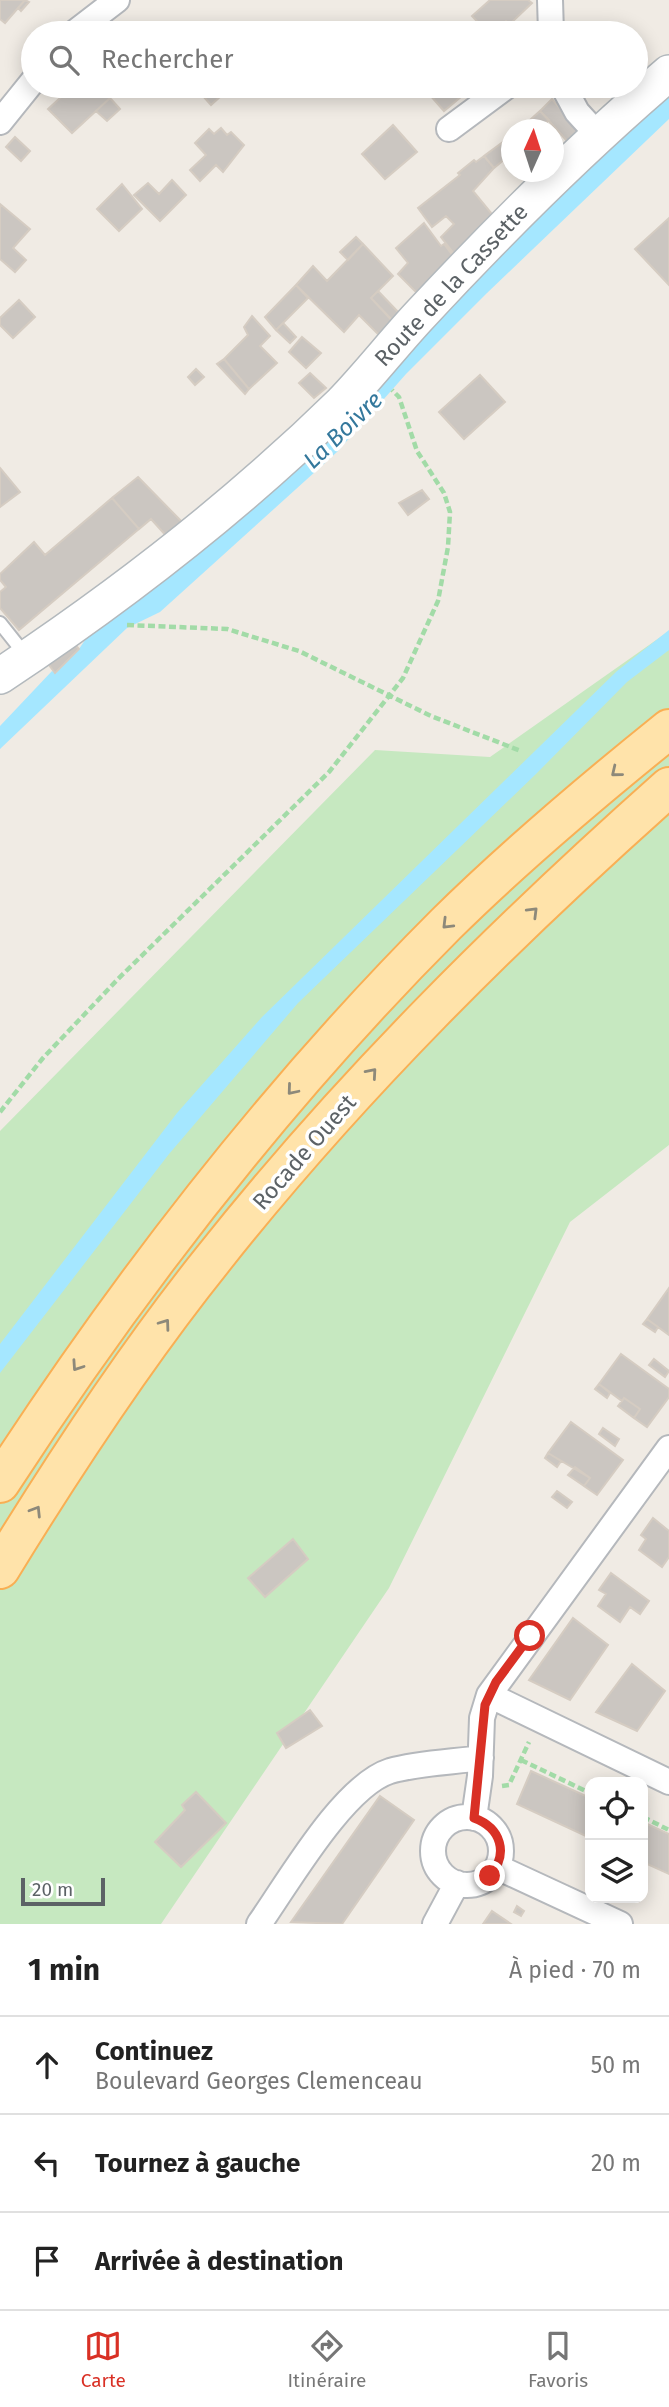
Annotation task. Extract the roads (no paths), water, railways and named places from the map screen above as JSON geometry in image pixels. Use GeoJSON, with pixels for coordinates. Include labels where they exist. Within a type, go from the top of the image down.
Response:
{"type":"FeatureCollection","features":[{"type":"Feature","properties":{"kind":"main road","name":"Rocade Ouest"},"geometry":{"type":"LineString","coordinates":[[0,1483],[91,1345],[152,1263],[295,1086],[447,923],[587,796],[669,729]]}},
{"type":"Feature","properties":{"kind":"main road","name":"Rocade Ouest"},"geometry":{"type":"LineString","coordinates":[[0,1569],[65,1462],[212,1259],[384,1060],[578,868],[669,786]]}},
{"type":"Feature","properties":{"kind":"street"},"geometry":{"type":"LineString","coordinates":[[90,21],[117,0]]}},
{"type":"Feature","properties":{"kind":"street"},"geometry":{"type":"LineString","coordinates":[[550,0],[551,21]]}},
{"type":"Feature","properties":{"kind":"street","name":"Route de la Cassette"},"geometry":{"type":"LineString","coordinates":[[648,91],[669,73]]}},
{"type":"Feature","properties":{"kind":"street"},"geometry":{"type":"LineString","coordinates":[[0,122],[21,96]]}},
{"type":"Feature","properties":{"kind":"street"},"geometry":{"type":"LineString","coordinates":[[449,129],[491,98]]}},
{"type":"Feature","properties":{"kind":"street"},"geometry":{"type":"LineString","coordinates":[[569,98],[577,112],[598,135]]}},
{"type":"Feature","properties":{"kind":"street","name":"Route de la Cassette"},"geometry":{"type":"LineString","coordinates":[[14,666],[176,551],[271,469],[343,401],[419,316],[598,135],[640,98]]}},
{"type":"Feature","properties":{"kind":"street"},"geometry":{"type":"LineString","coordinates":[[474,1818],[481,1758],[482,1718],[489,1695],[669,1448]]}},
{"type":"Feature","properties":{"kind":"street"},"geometry":{"type":"LineString","coordinates":[[489,1695],[669,1782]]}},
{"type":"Feature","properties":{"kind":"street"},"geometry":{"type":"LineString","coordinates":[[259,1924],[337,1814],[362,1787],[390,1772],[481,1758]]}},
{"type":"Feature","properties":{"kind":"street"},"geometry":{"type":"LineString","coordinates":[[474,1818],[484,1821],[498,1837],[501,1847],[497,1867],[480,1882],[457,1883],[439,1870],[433,1848],[436,1837],[452,1821],[474,1818]]}},
{"type":"Feature","properties":{"kind":"street"},"geometry":{"type":"LineString","coordinates":[[497,1867],[620,1924]]}},
{"type":"Feature","properties":{"kind":"street"},"geometry":{"type":"LineString","coordinates":[[435,1924],[457,1883]]}},
{"type":"Feature","properties":{"kind":"lane"},"geometry":{"type":"LineString","coordinates":[[0,622],[14,666]]}},
{"type":"Feature","properties":{"kind":"water","name":"La Boivre"},"geometry":{"type":"Polygon","coordinates":[[[669,94],[669,119],[406,374],[337,452],[160,612],[127,628],[0,749],[0,726],[52,671],[56,673],[79,649],[91,631],[669,94]]]}},
{"type":"Feature","properties":{"kind":"water"},"geometry":{"type":"Polygon","coordinates":[[[669,630],[669,650],[627,682],[536,774],[298,1003],[169,1154],[0,1373],[0,1344],[177,1113],[262,1017],[617,671],[669,630]]]}}]}
